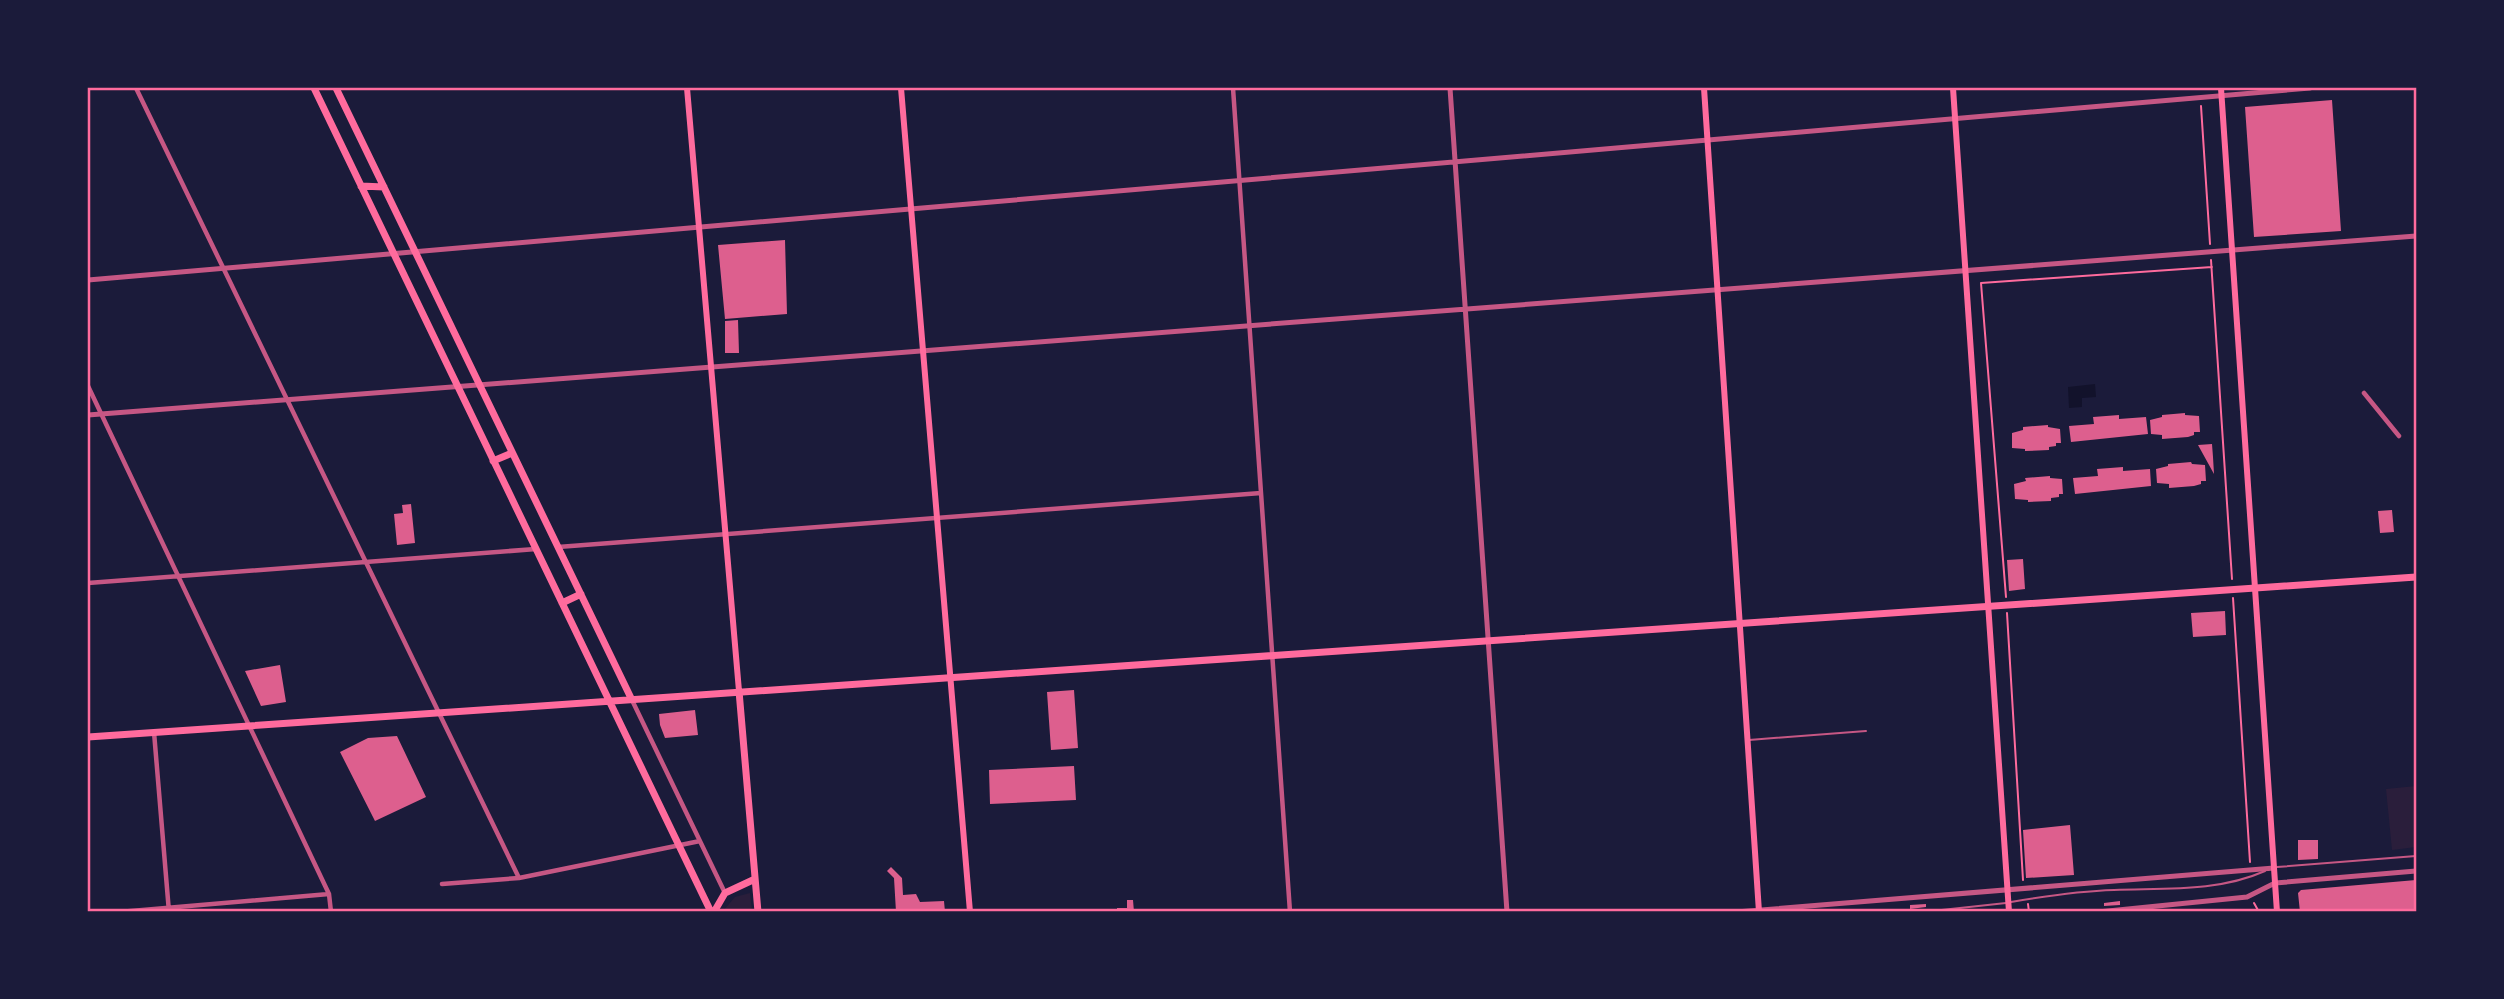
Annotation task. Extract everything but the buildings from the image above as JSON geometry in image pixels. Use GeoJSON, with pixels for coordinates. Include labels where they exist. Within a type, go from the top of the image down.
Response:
{"type":"FeatureCollection","features":[{"type":"Feature","properties":{"kind":"main road"},"geometry":{"type":"LineString","coordinates":[[314,88],[712,912]]}},
{"type":"Feature","properties":{"kind":"main road"},"geometry":{"type":"LineString","coordinates":[[336,88],[631,698]]}},
{"type":"Feature","properties":{"kind":"main road"},"geometry":{"type":"LineString","coordinates":[[687,88],[758,912]]}},
{"type":"Feature","properties":{"kind":"main road"},"geometry":{"type":"LineString","coordinates":[[901,88],[970,912]]}},
{"type":"Feature","properties":{"kind":"main road"},"geometry":{"type":"LineString","coordinates":[[1704,88],[1759,911]]}},
{"type":"Feature","properties":{"kind":"main road"},"geometry":{"type":"LineString","coordinates":[[1953,88],[2009,912]]}},
{"type":"Feature","properties":{"kind":"main road"},"geometry":{"type":"LineString","coordinates":[[2222,91],[2277,912]]}},
{"type":"Feature","properties":{"kind":"main road"},"geometry":{"type":"LineString","coordinates":[[361,186],[384,187]]}},
{"type":"Feature","properties":{"kind":"main road"},"geometry":{"type":"LineString","coordinates":[[493,461],[512,453]]}},
{"type":"Feature","properties":{"kind":"main road"},"geometry":{"type":"LineString","coordinates":[[88,737],[2417,577]]}},
{"type":"Feature","properties":{"kind":"main road"},"geometry":{"type":"LineString","coordinates":[[562,603],[581,594]]}},
{"type":"Feature","properties":{"kind":"main road"},"geometry":{"type":"LineString","coordinates":[[712,912],[725,892],[755,879]]}},
{"type":"Feature","properties":{"kind":"street"},"geometry":{"type":"LineString","coordinates":[[136,88],[519,878]]}},
{"type":"Feature","properties":{"kind":"street"},"geometry":{"type":"LineString","coordinates":[[1233,88],[1290,912]]}},
{"type":"Feature","properties":{"kind":"street"},"geometry":{"type":"LineString","coordinates":[[1450,88],[1507,912]]}},
{"type":"Feature","properties":{"kind":"street"},"geometry":{"type":"LineString","coordinates":[[88,280],[1955,118],[2222,91],[2310,88]]}},
{"type":"Feature","properties":{"kind":"street"},"geometry":{"type":"LineString","coordinates":[[88,415],[2417,236]]}},
{"type":"Feature","properties":{"kind":"street"},"geometry":{"type":"LineString","coordinates":[[88,386],[329,894],[331,912]]}},
{"type":"Feature","properties":{"kind":"street"},"geometry":{"type":"LineString","coordinates":[[2364,393],[2399,436]]}},
{"type":"Feature","properties":{"kind":"street"},"geometry":{"type":"LineString","coordinates":[[557,547],[1261,493]]}},
{"type":"Feature","properties":{"kind":"street"},"geometry":{"type":"LineString","coordinates":[[88,583],[536,549]]}},
{"type":"Feature","properties":{"kind":"street"},"geometry":{"type":"LineString","coordinates":[[631,698],[725,892]]}},
{"type":"Feature","properties":{"kind":"street"},"geometry":{"type":"LineString","coordinates":[[154,732],[169,909]]}},
{"type":"Feature","properties":{"kind":"street"},"geometry":{"type":"LineString","coordinates":[[442,884],[519,878],[700,841]]}},
{"type":"Feature","properties":{"kind":"street"},"geometry":{"type":"LineString","coordinates":[[1736,912],[2274,868]]}},
{"type":"Feature","properties":{"kind":"street"},"geometry":{"type":"LineString","coordinates":[[2098,912],[2247,897],[2275,883],[2417,872]]}},
{"type":"Feature","properties":{"kind":"street"},"geometry":{"type":"LineString","coordinates":[[119,912],[329,894]]}},
{"type":"Feature","properties":{"kind":"lane"},"geometry":{"type":"LineString","coordinates":[[1748,740],[1866,731]]}},
{"type":"Feature","properties":{"kind":"lane"},"geometry":{"type":"LineString","coordinates":[[1923,912],[2009,903],[2049,894],[2215,885],[2246,880],[2274,868],[2417,856]]}},
{"type":"Feature","properties":{"kind":"path"},"geometry":{"type":"LineString","coordinates":[[2202,113],[2210,243]]}},
{"type":"Feature","properties":{"kind":"path"},"geometry":{"type":"LineString","coordinates":[[2006,597],[1981,284],[1995,282],[2212,267],[2232,580]]}},
{"type":"Feature","properties":{"kind":"path"},"geometry":{"type":"LineString","coordinates":[[2233,602],[2251,860],[2245,865]]}},
{"type":"Feature","properties":{"kind":"path"},"geometry":{"type":"LineString","coordinates":[[2007,620],[2023,880],[2027,883]]}},
{"type":"Feature","properties":{"kind":"path"},"geometry":{"type":"LineString","coordinates":[[2248,903],[2257,904],[2259,912]]}},
{"type":"Feature","properties":{"kind":"shaded area"},"geometry":{"type":"Polygon","coordinates":[[[2095,384],[2096,397],[2082,398],[2082,407],[2069,408],[2068,387],[2095,384]]]}},
{"type":"Feature","properties":{"kind":"shaded area"},"geometry":{"type":"Polygon","coordinates":[[[2416,786],[2416,847],[2392,850],[2386,789],[2416,786]]]}},
{"type":"Feature","properties":{"kind":"shaded area"},"geometry":{"type":"Polygon","coordinates":[[[750,893],[752,911],[723,911],[735,897],[750,893]]]}}]}
